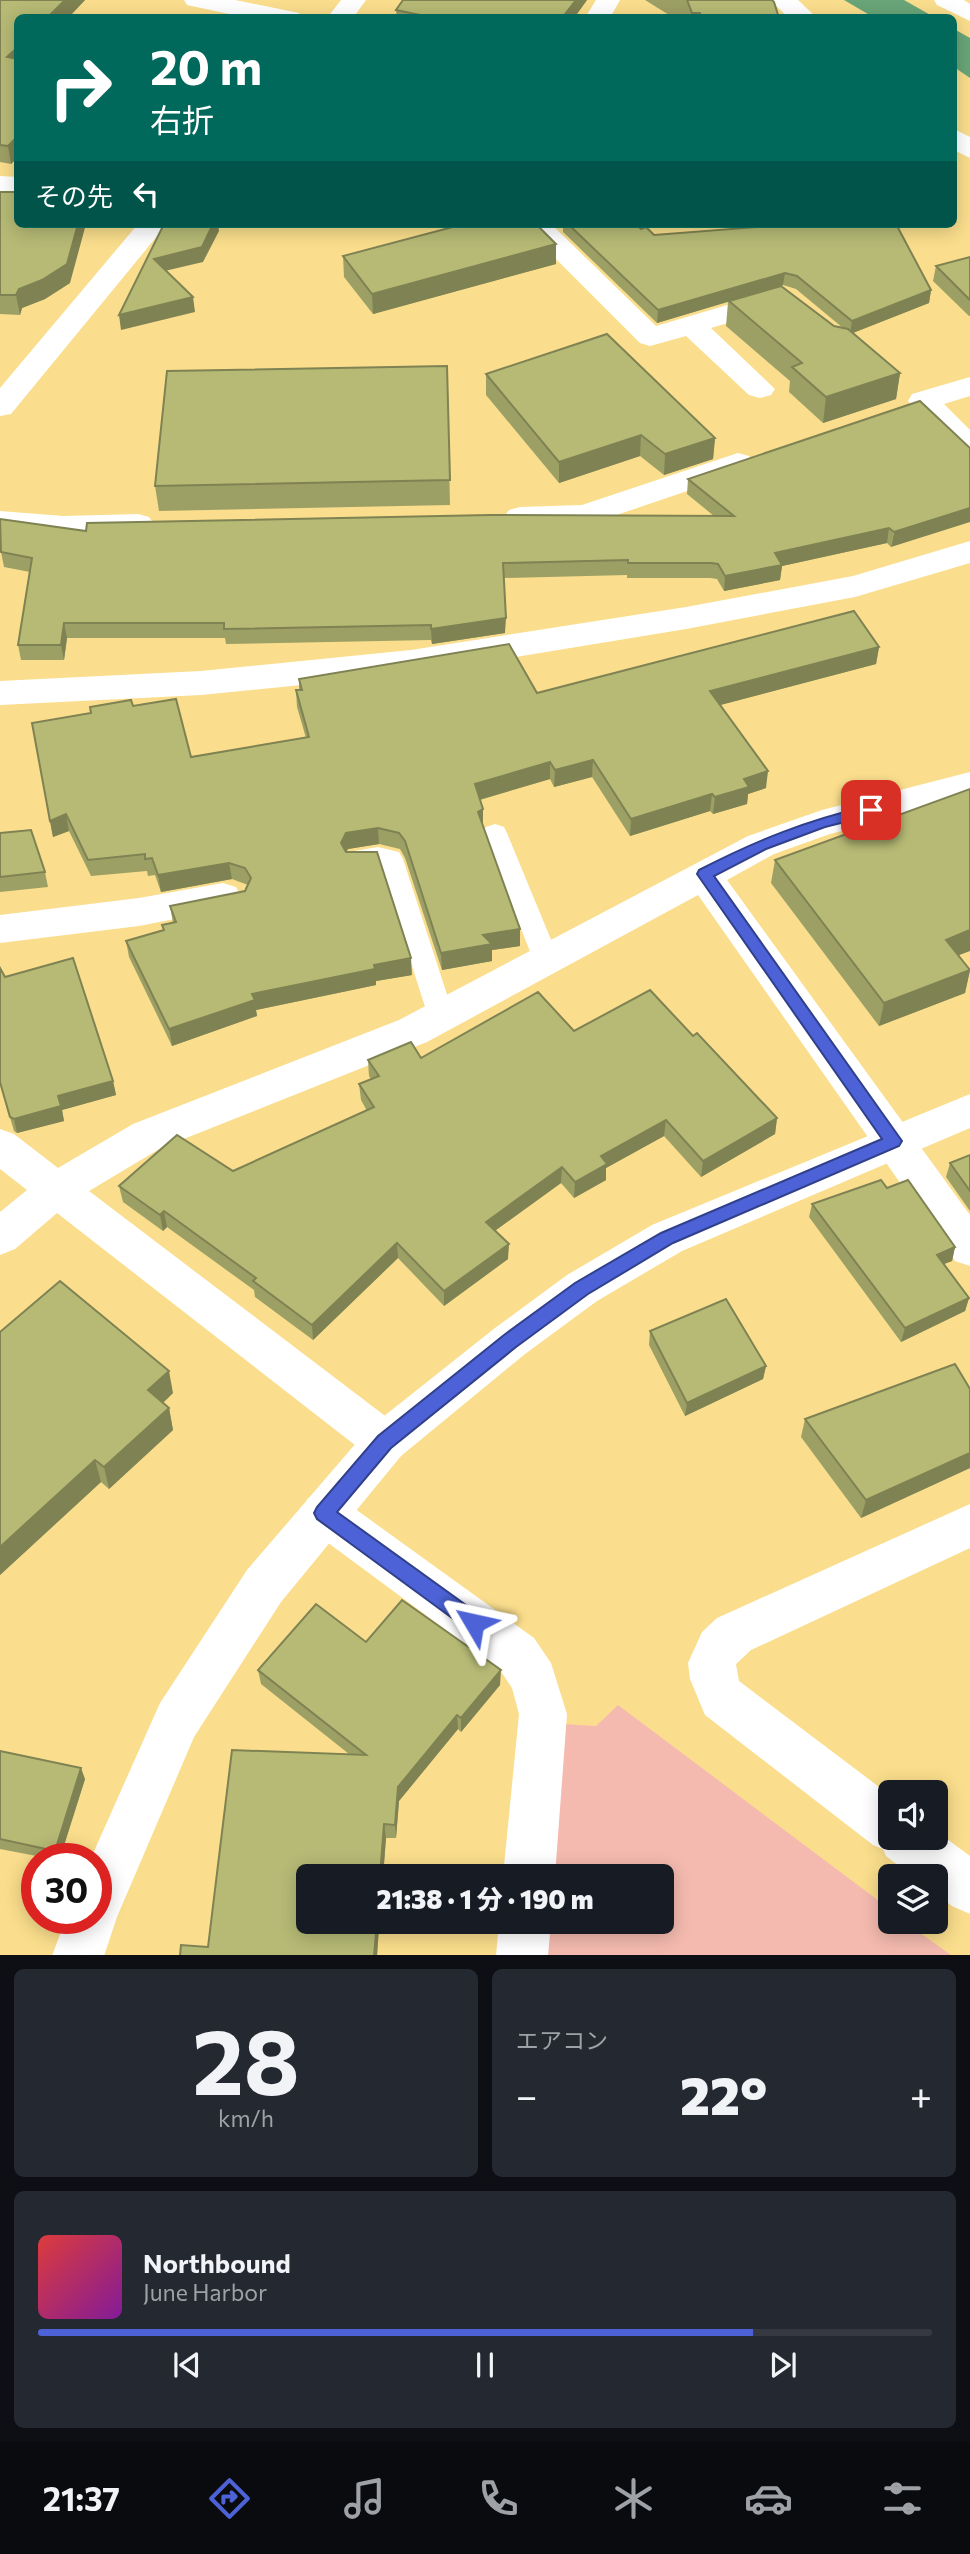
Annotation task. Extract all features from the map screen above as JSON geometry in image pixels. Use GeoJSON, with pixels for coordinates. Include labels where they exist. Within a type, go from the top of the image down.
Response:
{"type":"FeatureCollection","features":[{"type":"Feature","properties":{"kind":"street"},"geometry":{"type":"LineString","coordinates":[[197,0],[269,14]]}},
{"type":"Feature","properties":{"kind":"street"},"geometry":{"type":"LineString","coordinates":[[342,14],[354,0]]}},
{"type":"Feature","properties":{"kind":"street"},"geometry":{"type":"LineString","coordinates":[[782,0],[800,14]]}},
{"type":"Feature","properties":{"kind":"street"},"geometry":{"type":"LineString","coordinates":[[946,0],[970,14]]}},
{"type":"Feature","properties":{"kind":"street"},"geometry":{"type":"LineString","coordinates":[[0,407],[150,228]]}},
{"type":"Feature","properties":{"kind":"street"},"geometry":{"type":"LineString","coordinates":[[539,228],[650,337],[784,297],[804,312]]}},
{"type":"Feature","properties":{"kind":"street"},"geometry":{"type":"LineString","coordinates":[[691,325],[760,389]]}},
{"type":"Feature","properties":{"kind":"street"},"geometry":{"type":"LineString","coordinates":[[970,386],[910,406],[970,447]]}},
{"type":"Feature","properties":{"kind":"street"},"geometry":{"type":"LineString","coordinates":[[491,517],[585,514],[767,454]]}},
{"type":"Feature","properties":{"kind":"street"},"geometry":{"type":"LineString","coordinates":[[0,521],[63,526],[173,524]]}},
{"type":"Feature","properties":{"kind":"street"},"geometry":{"type":"LineString","coordinates":[[0,693],[201,683],[411,662],[686,618],[855,586],[970,552]]}},
{"type":"Feature","properties":{"kind":"street"},"geometry":{"type":"LineString","coordinates":[[0,1237],[57,1189],[147,1136],[320,1070],[413,1031],[761,845],[822,822],[970,785]]}},
{"type":"Feature","properties":{"kind":"street"},"geometry":{"type":"LineString","coordinates":[[704,874],[970,1248]]}},
{"type":"Feature","properties":{"kind":"street"},"geometry":{"type":"LineString","coordinates":[[0,929],[139,912],[232,896]]}},
{"type":"Feature","properties":{"kind":"street"},"geometry":{"type":"LineString","coordinates":[[112,1869],[177,1720],[264,1586],[384,1442],[510,1341],[582,1288],[667,1238],[970,1110]]}},
{"type":"Feature","properties":{"kind":"street"},"geometry":{"type":"LineString","coordinates":[[0,1146],[384,1442]]}},
{"type":"Feature","properties":{"kind":"street"},"geometry":{"type":"LineString","coordinates":[[324,1513],[517,1654],[534,1679],[543,1714],[530,1864]]}},
{"type":"Feature","properties":{"kind":"street"},"geometry":{"type":"LineString","coordinates":[[878,1817],[722,1698],[713,1681],[711,1662],[719,1645],[734,1634],[970,1525]]}},
{"type":"Feature","properties":{"kind":"street"},"geometry":{"type":"LineString","coordinates":[[920,1850],[970,1888]]}},
{"type":"Feature","properties":{"kind":"street"},"geometry":{"type":"LineString","coordinates":[[78,1955],[86,1934]]}},
{"type":"Feature","properties":{"kind":"street"},"geometry":{"type":"LineString","coordinates":[[522,1955],[524,1934]]}},
{"type":"Feature","properties":{"kind":"lane"},"geometry":{"type":"LineString","coordinates":[[495,833],[546,959]]}},
{"type":"Feature","properties":{"kind":"lane"},"geometry":{"type":"LineString","coordinates":[[357,859],[378,856],[390,859],[441,1016]]}},
{"type":"Feature","properties":{"kind":"shaded area"},"geometry":{"type":"Polygon","coordinates":[[[844,0],[904,0],[929,14],[868,14],[844,0]]]}},
{"type":"Feature","properties":{"kind":"shaded area"},"geometry":{"type":"Polygon","coordinates":[[[957,31],[970,38],[970,78],[957,69],[957,31]]]}},
{"type":"Feature","properties":{"kind":"shaded area"},"geometry":{"type":"Polygon","coordinates":[[[618,1705],[878,1900],[878,1934],[922,1934],[951,1955],[547,1955],[548,1934],[674,1934],[674,1864],[553,1864],[562,1724],[596,1726],[618,1705]]]}},
{"type":"Feature","properties":{"kind":"building"},"geometry":{"type":"Polygon","coordinates":[[[0,0],[65,0],[51,14],[14,14],[14,51],[7,57],[14,58],[14,140],[8,146],[0,145],[0,0]]]}},
{"type":"Feature","properties":{"kind":"building"},"geometry":{"type":"Polygon","coordinates":[[[403,0],[576,0],[565,14],[416,14],[396,10],[403,0]]]}},
{"type":"Feature","properties":{"kind":"building"},"geometry":{"type":"Polygon","coordinates":[[[687,0],[772,0],[778,14],[700,14],[692,13],[687,0]]]}},
{"type":"Feature","properties":{"kind":"building"},"geometry":{"type":"Polygon","coordinates":[[[0,192],[14,192],[14,228],[77,228],[67,264],[42,280],[19,289],[16,295],[0,295],[0,192]]]}},
{"type":"Feature","properties":{"kind":"building"},"geometry":{"type":"Polygon","coordinates":[[[162,228],[211,228],[202,247],[154,259],[193,297],[119,315],[162,228]]]}},
{"type":"Feature","properties":{"kind":"building"},"geometry":{"type":"Polygon","coordinates":[[[449,228],[540,228],[556,244],[372,294],[343,256],[449,228]]]}},
{"type":"Feature","properties":{"kind":"building"},"geometry":{"type":"Polygon","coordinates":[[[572,228],[647,228],[654,235],[745,228],[898,228],[931,290],[852,321],[797,276],[785,273],[658,310],[572,228]]]}},
{"type":"Feature","properties":{"kind":"building"},"geometry":{"type":"Polygon","coordinates":[[[970,257],[970,300],[936,266],[970,257]]]}},
{"type":"Feature","properties":{"kind":"building"},"geometry":{"type":"Polygon","coordinates":[[[781,286],[834,326],[848,329],[900,373],[826,397],[792,367],[802,363],[729,301],[781,286]]]}},
{"type":"Feature","properties":{"kind":"building"},"geometry":{"type":"Polygon","coordinates":[[[607,334],[715,438],[665,454],[641,435],[559,462],[486,374],[607,334]]]}},
{"type":"Feature","properties":{"kind":"building"},"geometry":{"type":"Polygon","coordinates":[[[447,366],[450,480],[155,486],[167,371],[447,366]]]}},
{"type":"Feature","properties":{"kind":"building"},"geometry":{"type":"Polygon","coordinates":[[[920,401],[970,448],[970,508],[894,532],[889,528],[775,553],[782,565],[725,576],[718,564],[711,563],[628,563],[628,560],[503,563],[506,618],[431,629],[431,625],[224,629],[224,623],[64,623],[61,645],[18,645],[32,558],[1,552],[0,519],[86,531],[87,523],[490,515],[734,516],[688,479],[920,401]]]}},
{"type":"Feature","properties":{"kind":"building"},"geometry":{"type":"Polygon","coordinates":[[[854,611],[879,647],[710,691],[768,771],[744,779],[749,787],[715,797],[712,794],[631,819],[593,760],[555,770],[550,762],[475,784],[483,809],[478,812],[520,929],[483,935],[492,944],[441,953],[405,841],[399,833],[378,828],[346,833],[341,843],[346,852],[377,852],[411,958],[374,965],[375,969],[252,994],[255,1000],[169,1029],[126,941],[164,930],[162,925],[176,922],[170,906],[245,891],[251,878],[245,868],[229,863],[158,875],[152,858],[145,859],[145,854],[88,860],[66,814],[50,821],[32,723],[91,713],[90,707],[131,700],[133,706],[176,699],[191,757],[309,737],[296,690],[302,690],[299,679],[509,644],[537,693],[854,611]]]}},
{"type":"Feature","properties":{"kind":"building"},"geometry":{"type":"Polygon","coordinates":[[[970,789],[970,930],[946,940],[970,970],[884,1003],[775,860],[970,789]]]}},
{"type":"Feature","properties":{"kind":"building"},"geometry":{"type":"Polygon","coordinates":[[[31,830],[45,872],[0,877],[0,833],[31,830]]]}},
{"type":"Feature","properties":{"kind":"building"},"geometry":{"type":"Polygon","coordinates":[[[73,958],[113,1081],[58,1096],[61,1106],[14,1119],[10,1117],[0,1082],[0,968],[5,977],[73,958]]]}},
{"type":"Feature","properties":{"kind":"building"},"geometry":{"type":"Polygon","coordinates":[[[650,990],[693,1036],[697,1033],[777,1118],[703,1161],[666,1120],[601,1156],[607,1164],[575,1182],[562,1167],[486,1222],[509,1244],[444,1291],[397,1243],[312,1325],[253,1281],[256,1278],[164,1211],[160,1215],[119,1186],[177,1135],[233,1171],[374,1107],[359,1084],[379,1076],[368,1060],[411,1042],[421,1058],[538,992],[574,1031],[650,990]]]}},
{"type":"Feature","properties":{"kind":"building"},"geometry":{"type":"Polygon","coordinates":[[[970,1155],[970,1191],[950,1163],[970,1155]]]}},
{"type":"Feature","properties":{"kind":"building"},"geometry":{"type":"Polygon","coordinates":[[[881,1180],[887,1188],[908,1180],[955,1247],[937,1255],[969,1298],[905,1328],[812,1204],[881,1180]]]}},
{"type":"Feature","properties":{"kind":"building"},"geometry":{"type":"Polygon","coordinates":[[[60,1281],[169,1371],[148,1390],[169,1408],[104,1467],[95,1460],[0,1547],[0,1332],[60,1281]]]}},
{"type":"Feature","properties":{"kind":"building"},"geometry":{"type":"Polygon","coordinates":[[[726,1299],[766,1366],[687,1403],[650,1331],[726,1299]]]}},
{"type":"Feature","properties":{"kind":"building"},"geometry":{"type":"Polygon","coordinates":[[[955,1364],[970,1389],[970,1453],[866,1500],[805,1419],[955,1364]]]}},
{"type":"Feature","properties":{"kind":"building"},"geometry":{"type":"Polygon","coordinates":[[[402,1600],[501,1670],[461,1718],[457,1715],[398,1787],[395,1825],[384,1824],[381,1864],[296,1864],[296,1934],[376,1934],[374,1955],[180,1955],[181,1945],[208,1947],[232,1750],[366,1755],[258,1670],[316,1604],[366,1642],[402,1600]]]}},
{"type":"Feature","properties":{"kind":"building"},"geometry":{"type":"Polygon","coordinates":[[[0,1751],[81,1768],[58,1843],[21,1844],[0,1839],[0,1751]]]}},
{"type":"Feature","properties":{"kind":"route"},"geometry":{"type":"LineString","coordinates":[[474,1623],[324,1513],[384,1442],[510,1341],[582,1288],[667,1238],[893,1141],[704,874],[761,845],[822,822],[871,810]]}}]}
